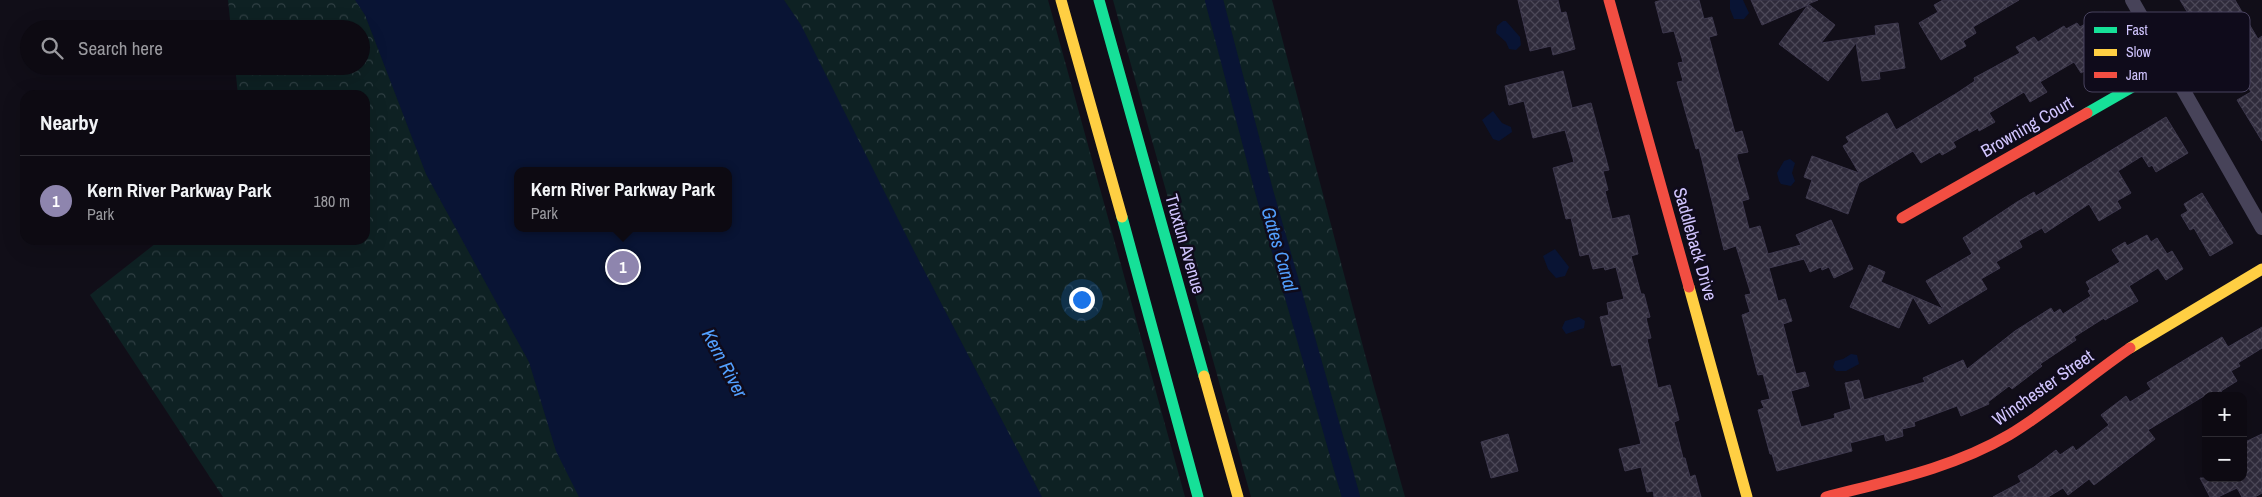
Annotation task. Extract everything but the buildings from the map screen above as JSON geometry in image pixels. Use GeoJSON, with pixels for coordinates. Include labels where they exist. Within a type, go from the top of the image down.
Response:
{"type":"FeatureCollection","features":[{"type":"Feature","properties":{"kind":"street"},"geometry":{"type":"LineString","coordinates":[[1061,0],[1099,131],[1198,497]]}},
{"type":"Feature","properties":{"kind":"street","name":"Truxtun Avenue"},"geometry":{"type":"LineString","coordinates":[[1099,0],[1238,497]]}},
{"type":"Feature","properties":{"kind":"street","name":"Saddleback Drive"},"geometry":{"type":"LineString","coordinates":[[1609,0],[1747,497]]}},
{"type":"Feature","properties":{"kind":"street"},"geometry":{"type":"LineString","coordinates":[[2132,0],[2139,12]]}},
{"type":"Feature","properties":{"kind":"street","name":"Browning Court"},"geometry":{"type":"LineString","coordinates":[[1902,218],[2123,92]]}},
{"type":"Feature","properties":{"kind":"street"},"geometry":{"type":"LineString","coordinates":[[2184,92],[2262,228]]}},
{"type":"Feature","properties":{"kind":"street","name":"Winchester Street"},"geometry":{"type":"LineString","coordinates":[[1826,497],[1934,467],[1992,445],[2024,426],[2113,359],[2163,327],[2262,269]]}},
{"type":"Feature","properties":{"kind":"green space"},"geometry":{"type":"Polygon","coordinates":[[[228,0],[1048,0],[1185,497],[223,497],[90,295],[154,245],[370,245],[370,90],[237,90],[236,75],[370,75],[370,20],[230,20],[228,0]]]}},
{"type":"Feature","properties":{"kind":"green space"},"geometry":{"type":"Polygon","coordinates":[[[1113,0],[1272,0],[1366,358],[1405,497],[1251,497],[1113,0]]]}},
{"type":"Feature","properties":{"kind":"water","name":"Kern River"},"geometry":{"type":"Polygon","coordinates":[[[355,0],[784,0],[801,25],[914,251],[1042,497],[579,497],[556,451],[529,362],[426,174],[370,28],[370,20],[367,20],[355,0]]]}},
{"type":"Feature","properties":{"kind":"water"},"geometry":{"type":"Polygon","coordinates":[[[1730,0],[1743,0],[1749,13],[1744,19],[1734,19],[1730,9],[1730,0]]]}},
{"type":"Feature","properties":{"kind":"water"},"geometry":{"type":"Polygon","coordinates":[[[1506,21],[1520,37],[1521,45],[1516,50],[1509,49],[1506,42],[1496,33],[1497,26],[1506,21]]]}},
{"type":"Feature","properties":{"kind":"water"},"geometry":{"type":"Polygon","coordinates":[[[1493,111],[1502,123],[1511,127],[1512,132],[1499,141],[1493,139],[1482,120],[1493,111]]]}},
{"type":"Feature","properties":{"kind":"water"},"geometry":{"type":"Polygon","coordinates":[[[1790,159],[1795,163],[1792,173],[1795,181],[1791,186],[1781,184],[1777,173],[1784,161],[1790,159]]]}},
{"type":"Feature","properties":{"kind":"water"},"geometry":{"type":"Polygon","coordinates":[[[1555,249],[1569,267],[1565,276],[1556,278],[1548,269],[1543,256],[1555,249]]]}},
{"type":"Feature","properties":{"kind":"water"},"geometry":{"type":"Polygon","coordinates":[[[1579,317],[1585,321],[1584,328],[1566,334],[1562,328],[1565,321],[1579,317]]]}},
{"type":"Feature","properties":{"kind":"water"},"geometry":{"type":"Polygon","coordinates":[[[1851,354],[1857,355],[1859,364],[1846,371],[1836,371],[1833,367],[1835,361],[1851,354]]]}},
{"type":"Feature","properties":{"kind":"waterway","name":"Gates Canal"},"geometry":{"type":"LineString","coordinates":[[1214,0],[1264,191],[1351,497]]}},
{"type":"Feature","properties":{"kind":"traffic: fast"},"geometry":{"type":"LineString","coordinates":[[1099,0],[1204,376]]}},
{"type":"Feature","properties":{"kind":"traffic: fast"},"geometry":{"type":"LineString","coordinates":[[2087,113],[2124,92]]}},
{"type":"Feature","properties":{"kind":"traffic: fast"},"geometry":{"type":"LineString","coordinates":[[1122,217],[1198,497]]}},
{"type":"Feature","properties":{"kind":"traffic: slow"},"geometry":{"type":"LineString","coordinates":[[1061,0],[1122,217]]}},
{"type":"Feature","properties":{"kind":"traffic: slow"},"geometry":{"type":"LineString","coordinates":[[2130,348],[2262,269]]}},
{"type":"Feature","properties":{"kind":"traffic: slow"},"geometry":{"type":"LineString","coordinates":[[1689,287],[1747,497]]}},
{"type":"Feature","properties":{"kind":"traffic: slow"},"geometry":{"type":"LineString","coordinates":[[1204,376],[1238,497]]}},
{"type":"Feature","properties":{"kind":"traffic: jam"},"geometry":{"type":"LineString","coordinates":[[1609,0],[1689,287]]}},
{"type":"Feature","properties":{"kind":"traffic: jam"},"geometry":{"type":"LineString","coordinates":[[1902,218],[2087,113]]}},
{"type":"Feature","properties":{"kind":"traffic: jam"},"geometry":{"type":"LineString","coordinates":[[1826,497],[1943,465],[1988,446],[2009,435],[2040,414],[2130,348]]}},
{"type":"Feature","properties":{"kind":"place","name":"Kern River Parkway Park"},"geometry":{"type":"Point","coordinates":[623,267]}}]}
